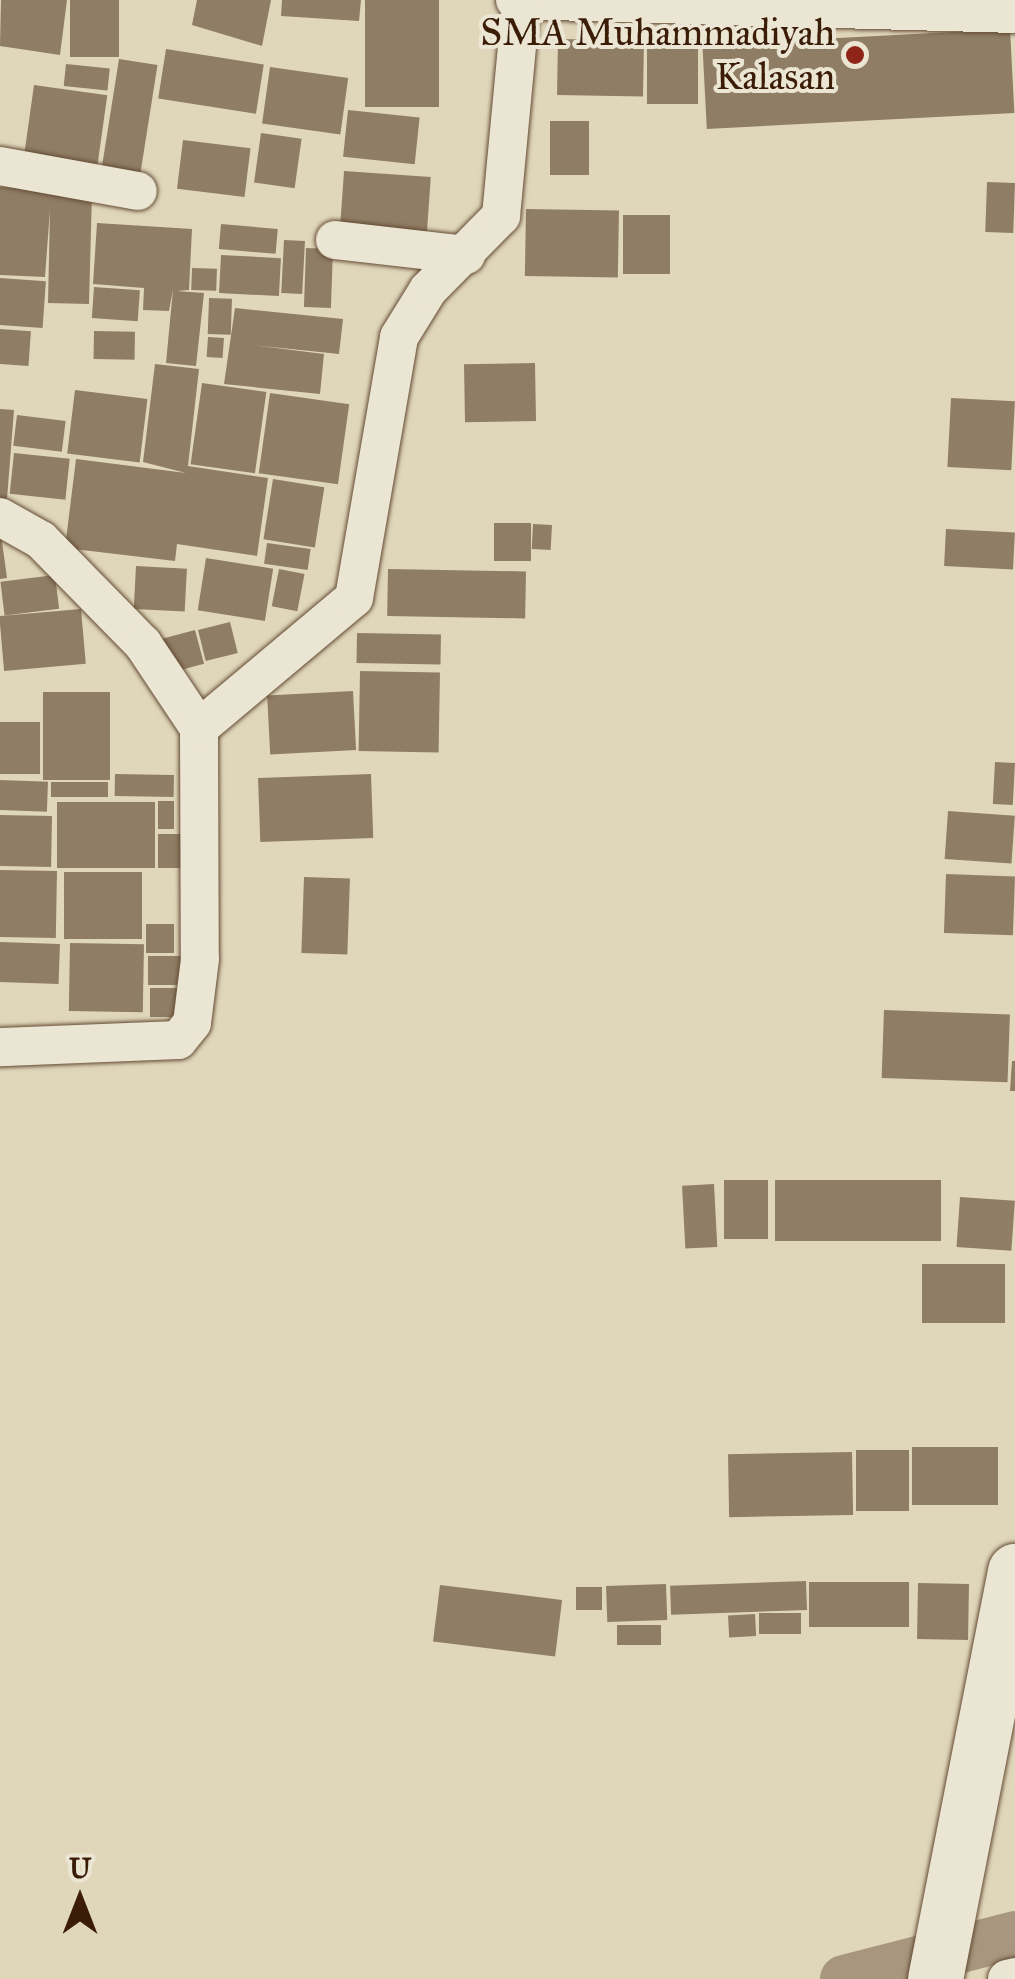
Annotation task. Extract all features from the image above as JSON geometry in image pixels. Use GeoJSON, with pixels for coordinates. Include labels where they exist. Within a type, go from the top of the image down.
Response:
{"type":"FeatureCollection","features":[{"type":"Feature","properties":{"kind":"main road"},"geometry":{"type":"LineString","coordinates":[[936,1973],[1015,1571]]}},
{"type":"Feature","properties":{"kind":"street"},"geometry":{"type":"LineString","coordinates":[[199,728],[354,598],[399,336],[411,310],[501,216],[518,3],[1015,14]]}},
{"type":"Feature","properties":{"kind":"street"},"geometry":{"type":"LineString","coordinates":[[0,166],[138,191]]}},
{"type":"Feature","properties":{"kind":"street"},"geometry":{"type":"LineString","coordinates":[[335,240],[466,255]]}},
{"type":"Feature","properties":{"kind":"street"},"geometry":{"type":"LineString","coordinates":[[0,516],[41,540],[143,644],[199,728],[192,1023],[165,1044],[0,1047]]}},
{"type":"Feature","properties":{"kind":"street"},"geometry":{"type":"LineString","coordinates":[[1007,1979],[1015,1977]]}},
{"type":"Feature","properties":{"kind":"building"},"geometry":{"type":"Polygon","coordinates":[[[1,0],[67,0],[60,55],[0,46],[1,0]]]}},
{"type":"Feature","properties":{"kind":"building"},"geometry":{"type":"Polygon","coordinates":[[[70,0],[119,0],[119,57],[70,57],[70,0]]]}},
{"type":"Feature","properties":{"kind":"building"},"geometry":{"type":"Polygon","coordinates":[[[197,0],[271,0],[262,46],[192,25],[197,0]]]}},
{"type":"Feature","properties":{"kind":"building"},"geometry":{"type":"Polygon","coordinates":[[[282,0],[361,0],[359,21],[281,16],[282,0]]]}},
{"type":"Feature","properties":{"kind":"building"},"geometry":{"type":"Polygon","coordinates":[[[365,0],[439,0],[439,107],[365,107],[365,0]]]}},
{"type":"Feature","properties":{"kind":"building","name":"SMA Muhammadiyah Kalasan"},"geometry":{"type":"Polygon","coordinates":[[[1010,29],[1014,113],[707,129],[702,45],[1010,29]]]}},
{"type":"Feature","properties":{"kind":"building"},"geometry":{"type":"Polygon","coordinates":[[[647,31],[698,31],[698,104],[647,104],[647,31]]]}},
{"type":"Feature","properties":{"kind":"building"},"geometry":{"type":"Polygon","coordinates":[[[558,39],[644,41],[643,96],[557,95],[558,39]]]}},
{"type":"Feature","properties":{"kind":"building"},"geometry":{"type":"Polygon","coordinates":[[[166,49],[264,64],[256,114],[158,98],[166,49]]]}},
{"type":"Feature","properties":{"kind":"building"},"geometry":{"type":"Polygon","coordinates":[[[119,59],[158,65],[139,182],[101,176],[119,59]]]}},
{"type":"Feature","properties":{"kind":"building"},"geometry":{"type":"Polygon","coordinates":[[[66,64],[110,69],[107,90],[64,86],[66,64]]]}},
{"type":"Feature","properties":{"kind":"building"},"geometry":{"type":"Polygon","coordinates":[[[270,67],[348,78],[340,134],[262,123],[270,67]]]}},
{"type":"Feature","properties":{"kind":"building"},"geometry":{"type":"Polygon","coordinates":[[[34,85],[107,95],[97,172],[23,161],[34,85]]]}},
{"type":"Feature","properties":{"kind":"building"},"geometry":{"type":"Polygon","coordinates":[[[348,110],[420,118],[415,164],[343,157],[348,110]]]}},
{"type":"Feature","properties":{"kind":"building"},"geometry":{"type":"Polygon","coordinates":[[[550,121],[589,121],[589,175],[550,175],[550,121]]]}},
{"type":"Feature","properties":{"kind":"building"},"geometry":{"type":"Polygon","coordinates":[[[261,133],[302,139],[295,188],[254,183],[261,133]]]}},
{"type":"Feature","properties":{"kind":"building"},"geometry":{"type":"Polygon","coordinates":[[[183,140],[250,148],[245,197],[177,189],[183,140]]]}},
{"type":"Feature","properties":{"kind":"building"},"geometry":{"type":"Polygon","coordinates":[[[344,171],[431,177],[427,232],[340,226],[344,171]]]}},
{"type":"Feature","properties":{"kind":"building"},"geometry":{"type":"Polygon","coordinates":[[[987,182],[1015,183],[1013,233],[985,232],[987,182]]]}},
{"type":"Feature","properties":{"kind":"building"},"geometry":{"type":"Polygon","coordinates":[[[0,187],[92,193],[89,304],[48,303],[50,210],[45,277],[0,275],[0,187]]]}},
{"type":"Feature","properties":{"kind":"building"},"geometry":{"type":"Polygon","coordinates":[[[526,209],[619,211],[618,278],[525,276],[526,209]]]}},
{"type":"Feature","properties":{"kind":"building"},"geometry":{"type":"Polygon","coordinates":[[[623,215],[670,215],[670,274],[623,274],[623,215]]]}},
{"type":"Feature","properties":{"kind":"building"},"geometry":{"type":"Polygon","coordinates":[[[97,223],[192,229],[189,290],[177,291],[204,293],[196,366],[166,363],[173,289],[169,311],[143,310],[144,288],[93,284],[97,223]]]}},
{"type":"Feature","properties":{"kind":"building"},"geometry":{"type":"Polygon","coordinates":[[[221,224],[278,229],[276,254],[219,249],[221,224]]]}},
{"type":"Feature","properties":{"kind":"building"},"geometry":{"type":"Polygon","coordinates":[[[284,240],[305,241],[302,294],[281,293],[284,240]]]}},
{"type":"Feature","properties":{"kind":"building"},"geometry":{"type":"Polygon","coordinates":[[[306,248],[333,249],[331,308],[304,307],[306,248]]]}},
{"type":"Feature","properties":{"kind":"building"},"geometry":{"type":"Polygon","coordinates":[[[221,255],[281,258],[279,296],[219,293],[221,255]]]}},
{"type":"Feature","properties":{"kind":"building"},"geometry":{"type":"Polygon","coordinates":[[[192,268],[217,269],[216,291],[191,290],[192,268]]]}},
{"type":"Feature","properties":{"kind":"building"},"geometry":{"type":"Polygon","coordinates":[[[0,278],[46,281],[43,328],[0,325],[0,278]]]}},
{"type":"Feature","properties":{"kind":"building"},"geometry":{"type":"Polygon","coordinates":[[[94,287],[140,290],[138,321],[92,318],[94,287]]]}},
{"type":"Feature","properties":{"kind":"building"},"geometry":{"type":"Polygon","coordinates":[[[209,298],[232,299],[231,335],[208,334],[209,298]]]}},
{"type":"Feature","properties":{"kind":"building"},"geometry":{"type":"Polygon","coordinates":[[[235,308],[343,319],[339,354],[251,345],[324,354],[320,394],[224,384],[235,308]]]}},
{"type":"Feature","properties":{"kind":"building"},"geometry":{"type":"Polygon","coordinates":[[[0,329],[31,331],[28,366],[0,364],[0,329]]]}},
{"type":"Feature","properties":{"kind":"building"},"geometry":{"type":"Polygon","coordinates":[[[94,331],[135,332],[135,360],[94,359],[94,331]]]}},
{"type":"Feature","properties":{"kind":"building"},"geometry":{"type":"Polygon","coordinates":[[[208,337],[224,338],[223,358],[207,357],[208,337]]]}},
{"type":"Feature","properties":{"kind":"building"},"geometry":{"type":"Polygon","coordinates":[[[535,363],[536,421],[465,422],[464,364],[535,363]]]}},
{"type":"Feature","properties":{"kind":"building"},"geometry":{"type":"Polygon","coordinates":[[[155,364],[199,369],[188,466],[268,478],[257,556],[177,544],[175,561],[65,548],[76,459],[186,473],[143,462],[155,364]]]}},
{"type":"Feature","properties":{"kind":"building"},"geometry":{"type":"Polygon","coordinates":[[[202,383],[266,392],[255,473],[191,464],[202,383]]]}},
{"type":"Feature","properties":{"kind":"building"},"geometry":{"type":"Polygon","coordinates":[[[75,390],[147,399],[140,462],[67,454],[75,390]]]}},
{"type":"Feature","properties":{"kind":"building"},"geometry":{"type":"Polygon","coordinates":[[[270,393],[349,404],[338,484],[259,473],[270,393]]]}},
{"type":"Feature","properties":{"kind":"building"},"geometry":{"type":"Polygon","coordinates":[[[951,398],[1015,401],[1011,470],[947,467],[951,398]]]}},
{"type":"Feature","properties":{"kind":"building"},"geometry":{"type":"Polygon","coordinates":[[[0,409],[14,410],[7,499],[0,499],[0,409]]]}},
{"type":"Feature","properties":{"kind":"building"},"geometry":{"type":"Polygon","coordinates":[[[17,415],[66,421],[62,452],[13,446],[17,415]]]}},
{"type":"Feature","properties":{"kind":"building"},"geometry":{"type":"Polygon","coordinates":[[[14,453],[70,459],[65,500],[10,494],[14,453]]]}},
{"type":"Feature","properties":{"kind":"building"},"geometry":{"type":"Polygon","coordinates":[[[273,479],[324,487],[315,547],[263,539],[273,479]]]}},
{"type":"Feature","properties":{"kind":"building"},"geometry":{"type":"Polygon","coordinates":[[[494,523],[531,523],[531,561],[494,561],[494,523]]]}},
{"type":"Feature","properties":{"kind":"building"},"geometry":{"type":"Polygon","coordinates":[[[533,524],[552,525],[551,550],[532,549],[533,524]]]}},
{"type":"Feature","properties":{"kind":"building"},"geometry":{"type":"Polygon","coordinates":[[[0,527],[7,578],[0,579],[0,527]]]}},
{"type":"Feature","properties":{"kind":"building"},"geometry":{"type":"Polygon","coordinates":[[[946,529],[1015,533],[1013,570],[944,566],[946,529]]]}},
{"type":"Feature","properties":{"kind":"building"},"geometry":{"type":"Polygon","coordinates":[[[267,543],[311,549],[308,570],[264,564],[267,543]]]}},
{"type":"Feature","properties":{"kind":"building"},"geometry":{"type":"Polygon","coordinates":[[[206,558],[273,569],[265,621],[198,610],[206,558]]]}},
{"type":"Feature","properties":{"kind":"building"},"geometry":{"type":"Polygon","coordinates":[[[136,566],[187,569],[185,612],[134,609],[136,566]]]}},
{"type":"Feature","properties":{"kind":"building"},"geometry":{"type":"Polygon","coordinates":[[[279,569],[305,574],[297,611],[272,606],[279,569]]]}},
{"type":"Feature","properties":{"kind":"building"},"geometry":{"type":"Polygon","coordinates":[[[388,569],[526,571],[525,618],[387,616],[388,569]]]}},
{"type":"Feature","properties":{"kind":"building"},"geometry":{"type":"Polygon","coordinates":[[[55,575],[59,609],[5,615],[0,582],[55,575]]]}},
{"type":"Feature","properties":{"kind":"building"},"geometry":{"type":"Polygon","coordinates":[[[81,609],[86,664],[4,671],[0,616],[81,609]]]}},
{"type":"Feature","properties":{"kind":"building"},"geometry":{"type":"Polygon","coordinates":[[[230,622],[238,653],[206,661],[198,630],[230,622]]]}},
{"type":"Feature","properties":{"kind":"building"},"geometry":{"type":"Polygon","coordinates":[[[195,630],[204,664],[171,673],[162,639],[195,630]]]}},
{"type":"Feature","properties":{"kind":"building"},"geometry":{"type":"Polygon","coordinates":[[[357,633],[441,634],[440,664],[356,663],[357,633]]]}},
{"type":"Feature","properties":{"kind":"building"},"geometry":{"type":"Polygon","coordinates":[[[360,671],[440,672],[439,752],[359,751],[360,671]]]}},
{"type":"Feature","properties":{"kind":"building"},"geometry":{"type":"Polygon","coordinates":[[[353,691],[356,750],[270,754],[267,696],[353,691]]]}},
{"type":"Feature","properties":{"kind":"building"},"geometry":{"type":"Polygon","coordinates":[[[43,692],[110,692],[110,780],[43,780],[43,692]]]}},
{"type":"Feature","properties":{"kind":"building"},"geometry":{"type":"Polygon","coordinates":[[[0,722],[40,722],[40,774],[0,774],[0,722]]]}},
{"type":"Feature","properties":{"kind":"building"},"geometry":{"type":"Polygon","coordinates":[[[995,762],[1015,763],[1013,805],[993,804],[995,762]]]}},
{"type":"Feature","properties":{"kind":"building"},"geometry":{"type":"Polygon","coordinates":[[[115,774],[174,775],[174,797],[115,796],[115,774]]]}},
{"type":"Feature","properties":{"kind":"building"},"geometry":{"type":"Polygon","coordinates":[[[371,774],[373,838],[260,842],[258,778],[371,774]]]}},
{"type":"Feature","properties":{"kind":"building"},"geometry":{"type":"Polygon","coordinates":[[[0,780],[48,782],[47,812],[0,810],[0,780]]]}},
{"type":"Feature","properties":{"kind":"building"},"geometry":{"type":"Polygon","coordinates":[[[51,782],[108,782],[108,797],[51,797],[51,782]]]}},
{"type":"Feature","properties":{"kind":"building"},"geometry":{"type":"Polygon","coordinates":[[[158,801],[174,801],[174,829],[158,829],[158,801]]]}},
{"type":"Feature","properties":{"kind":"building"},"geometry":{"type":"Polygon","coordinates":[[[57,802],[155,802],[155,868],[57,868],[57,802]]]}},
{"type":"Feature","properties":{"kind":"building"},"geometry":{"type":"Polygon","coordinates":[[[948,811],[1015,816],[1011,864],[945,859],[948,811]]]}},
{"type":"Feature","properties":{"kind":"building"},"geometry":{"type":"Polygon","coordinates":[[[0,815],[52,816],[51,867],[0,866],[0,815]]]}},
{"type":"Feature","properties":{"kind":"building"},"geometry":{"type":"Polygon","coordinates":[[[158,834],[181,834],[181,868],[158,868],[158,834]]]}},
{"type":"Feature","properties":{"kind":"building"},"geometry":{"type":"Polygon","coordinates":[[[0,870],[57,871],[56,938],[0,937],[0,870]]]}},
{"type":"Feature","properties":{"kind":"building"},"geometry":{"type":"Polygon","coordinates":[[[64,872],[142,872],[142,939],[64,939],[64,872]]]}},
{"type":"Feature","properties":{"kind":"building"},"geometry":{"type":"Polygon","coordinates":[[[946,874],[1015,876],[1013,935],[944,933],[946,874]]]}},
{"type":"Feature","properties":{"kind":"building"},"geometry":{"type":"Polygon","coordinates":[[[304,877],[350,879],[347,955],[301,953],[304,877]]]}},
{"type":"Feature","properties":{"kind":"building"},"geometry":{"type":"Polygon","coordinates":[[[146,924],[174,924],[174,953],[146,953],[146,924]]]}},
{"type":"Feature","properties":{"kind":"building"},"geometry":{"type":"Polygon","coordinates":[[[0,942],[60,944],[59,984],[0,982],[0,942]]]}},
{"type":"Feature","properties":{"kind":"building"},"geometry":{"type":"Polygon","coordinates":[[[70,943],[144,944],[143,1012],[69,1011],[70,943]]]}},
{"type":"Feature","properties":{"kind":"building"},"geometry":{"type":"Polygon","coordinates":[[[148,956],[186,956],[186,985],[148,985],[148,956]]]}},
{"type":"Feature","properties":{"kind":"building"},"geometry":{"type":"Polygon","coordinates":[[[150,988],[180,988],[180,1017],[150,1017],[150,988]]]}},
{"type":"Feature","properties":{"kind":"building"},"geometry":{"type":"Polygon","coordinates":[[[884,1010],[1010,1014],[1008,1082],[882,1078],[884,1010]]]}},
{"type":"Feature","properties":{"kind":"building"},"geometry":{"type":"Polygon","coordinates":[[[1015,1061],[1015,1091],[1010,1091],[1015,1061]]]}},
{"type":"Feature","properties":{"kind":"building"},"geometry":{"type":"Polygon","coordinates":[[[724,1180],[768,1180],[768,1239],[724,1239],[724,1180]]]}},
{"type":"Feature","properties":{"kind":"building"},"geometry":{"type":"Polygon","coordinates":[[[775,1180],[941,1180],[941,1241],[775,1241],[775,1180]]]}},
{"type":"Feature","properties":{"kind":"building"},"geometry":{"type":"Polygon","coordinates":[[[714,1184],[717,1247],[685,1249],[682,1186],[714,1184]]]}},
{"type":"Feature","properties":{"kind":"building"},"geometry":{"type":"Polygon","coordinates":[[[960,1197],[1015,1201],[1011,1251],[957,1247],[960,1197]]]}},
{"type":"Feature","properties":{"kind":"building"},"geometry":{"type":"Polygon","coordinates":[[[922,1264],[1005,1264],[1005,1323],[922,1323],[922,1264]]]}},
{"type":"Feature","properties":{"kind":"building"},"geometry":{"type":"Polygon","coordinates":[[[912,1447],[998,1447],[998,1505],[912,1505],[912,1447]]]}},
{"type":"Feature","properties":{"kind":"building"},"geometry":{"type":"Polygon","coordinates":[[[856,1450],[909,1450],[909,1511],[856,1511],[856,1450]]]}},
{"type":"Feature","properties":{"kind":"building"},"geometry":{"type":"Polygon","coordinates":[[[852,1452],[853,1515],[729,1517],[728,1454],[852,1452]]]}},
{"type":"Feature","properties":{"kind":"building"},"geometry":{"type":"Polygon","coordinates":[[[806,1581],[807,1610],[671,1615],[670,1586],[806,1581]]]}},
{"type":"Feature","properties":{"kind":"building"},"geometry":{"type":"Polygon","coordinates":[[[809,1582],[909,1582],[909,1627],[809,1627],[809,1582]]]}},
{"type":"Feature","properties":{"kind":"building"},"geometry":{"type":"Polygon","coordinates":[[[918,1583],[969,1584],[968,1640],[917,1639],[918,1583]]]}},
{"type":"Feature","properties":{"kind":"building"},"geometry":{"type":"Polygon","coordinates":[[[666,1584],[667,1620],[607,1622],[606,1586],[666,1584]]]}},
{"type":"Feature","properties":{"kind":"building"},"geometry":{"type":"Polygon","coordinates":[[[440,1585],[562,1600],[555,1657],[433,1642],[440,1585]]]}},
{"type":"Feature","properties":{"kind":"building"},"geometry":{"type":"Polygon","coordinates":[[[576,1587],[602,1587],[602,1610],[576,1610],[576,1587]]]}},
{"type":"Feature","properties":{"kind":"building"},"geometry":{"type":"Polygon","coordinates":[[[759,1613],[801,1613],[801,1634],[759,1634],[759,1613]]]}},
{"type":"Feature","properties":{"kind":"building"},"geometry":{"type":"Polygon","coordinates":[[[755,1614],[756,1636],[729,1637],[728,1615],[755,1614]]]}},
{"type":"Feature","properties":{"kind":"building"},"geometry":{"type":"Polygon","coordinates":[[[617,1625],[661,1625],[661,1645],[617,1645],[617,1625]]]}},
{"type":"Feature","properties":{"kind":"waterway"},"geometry":{"type":"LineString","coordinates":[[844,1979],[1015,1935]]}},
{"type":"Feature","properties":{"kind":"place","name":"SMA Muhammadiyah Kalasan"},"geometry":{"type":"Point","coordinates":[855,55]}}]}
